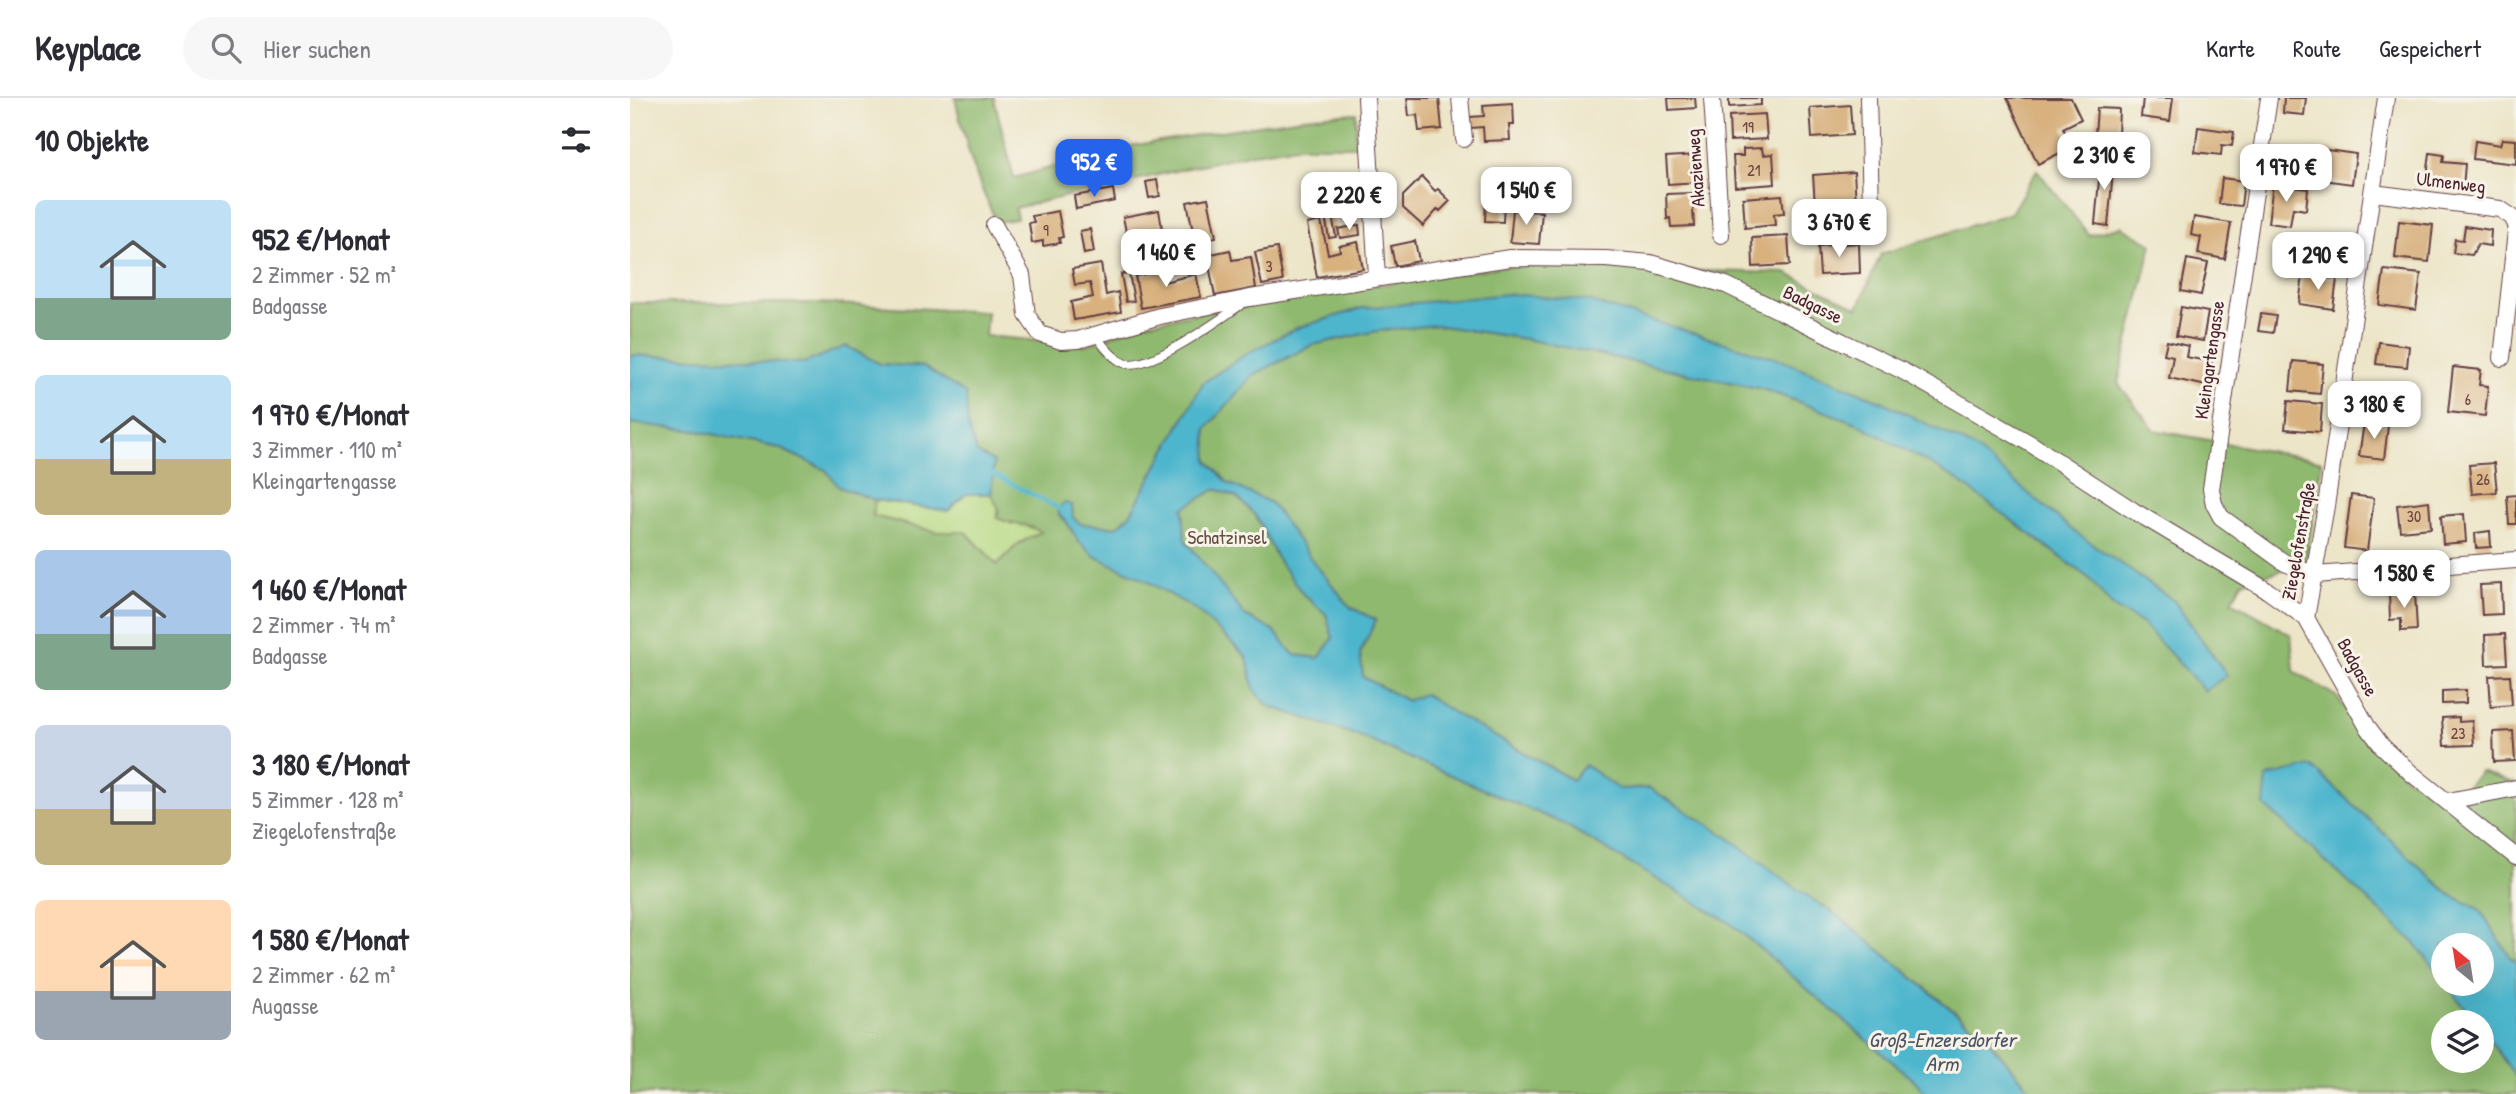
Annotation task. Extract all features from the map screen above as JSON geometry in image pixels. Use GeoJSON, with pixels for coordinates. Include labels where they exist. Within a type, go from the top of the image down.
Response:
{"type":"FeatureCollection","features":[{"type":"Feature","properties":{"kind":"street"},"geometry":{"type":"LineString","coordinates":[[1366,98],[1377,277]]}},
{"type":"Feature","properties":{"kind":"street"},"geometry":{"type":"LineString","coordinates":[[1461,98],[1464,139]]}},
{"type":"Feature","properties":{"kind":"street","name":"Akazienweg"},"geometry":{"type":"LineString","coordinates":[[1712,98],[1721,235]]}},
{"type":"Feature","properties":{"kind":"street"},"geometry":{"type":"LineString","coordinates":[[1868,98],[1871,206]]}},
{"type":"Feature","properties":{"kind":"street","name":"Kleingartengasse"},"geometry":{"type":"LineString","coordinates":[[2269,98],[2211,489],[2214,504],[2221,517],[2285,563],[2315,575]]}},
{"type":"Feature","properties":{"kind":"street","name":"Ziegelofenstraße"},"geometry":{"type":"LineString","coordinates":[[2306,618],[2315,575],[2386,98]]}},
{"type":"Feature","properties":{"kind":"street","name":"Ulmenweg"},"geometry":{"type":"LineString","coordinates":[[2373,193],[2500,209],[2512,217],[2516,225]]}},
{"type":"Feature","properties":{"kind":"street","name":"Badgasse"},"geometry":{"type":"LineString","coordinates":[[994,225],[1022,275],[1027,315],[1040,334],[1062,341],[1096,336],[1160,316],[1250,298],[1510,258],[1606,259],[1650,263],[1726,285],[1901,370],[1984,417],[2268,591],[2306,618],[2374,736],[2411,773],[2516,858]]}},
{"type":"Feature","properties":{"kind":"street"},"geometry":{"type":"LineString","coordinates":[[2502,358],[2516,231]]}},
{"type":"Feature","properties":{"kind":"street"},"geometry":{"type":"LineString","coordinates":[[2315,575],[2516,560]]}},
{"type":"Feature","properties":{"kind":"street"},"geometry":{"type":"LineString","coordinates":[[2448,801],[2516,788]]}},
{"type":"Feature","properties":{"kind":"lane"},"geometry":{"type":"LineString","coordinates":[[1096,336],[1105,348],[1124,363],[1147,362],[1206,329],[1250,298]]}},
{"type":"Feature","properties":{"kind":"green space"},"geometry":{"type":"Polygon","coordinates":[[[955,98],[994,98],[1014,178],[1124,147],[1314,116],[1356,113],[1356,146],[1298,146],[1248,154],[1015,208],[1017,219],[997,222],[972,161],[955,98]]]}},
{"type":"Feature","properties":{"kind":"green space"},"geometry":{"type":"Polygon","coordinates":[[[2037,170],[2089,235],[2121,226],[2152,244],[2118,383],[2154,430],[2322,461],[2306,563],[2242,582],[2232,601],[2291,635],[2294,671],[2337,697],[2368,742],[2408,779],[2459,795],[2480,772],[2516,784],[2516,962],[2479,909],[2449,894],[2311,766],[2264,805],[2415,943],[2431,964],[2431,996],[2455,996],[2467,1010],[2431,1010],[2431,1073],[2494,1073],[2494,1046],[2516,1077],[2516,1094],[2034,1094],[1987,1038],[1838,916],[1726,836],[1649,788],[1619,789],[1585,765],[1573,780],[1424,694],[1407,701],[1363,677],[1360,654],[1375,620],[1350,607],[1271,503],[1228,483],[1208,461],[1206,429],[1253,375],[1312,345],[1377,331],[1436,325],[1526,339],[1763,389],[1857,423],[1955,478],[2090,579],[2112,606],[2143,624],[2205,690],[2227,675],[2174,601],[1883,402],[1363,308],[1297,328],[1246,354],[1203,383],[1130,515],[1117,527],[1081,524],[1073,518],[1059,515],[1079,542],[1096,557],[1142,578],[1195,609],[1247,657],[1254,690],[1269,706],[1359,736],[1562,823],[1730,923],[1927,1094],[630,1094],[630,423],[698,431],[779,448],[826,470],[839,487],[875,500],[873,516],[937,532],[966,532],[997,565],[1018,544],[1041,532],[997,518],[999,509],[991,494],[994,462],[977,453],[968,427],[965,394],[924,367],[880,364],[846,346],[805,363],[630,355],[630,303],[817,303],[987,312],[985,336],[1087,345],[1145,323],[1266,301],[1508,266],[1786,273],[1858,308],[1881,254],[2011,213],[2037,170]]]}},
{"type":"Feature","properties":{"kind":"green space","name":"Schatzinsel"},"geometry":{"type":"Polygon","coordinates":[[[1216,489],[1237,497],[1256,516],[1278,560],[1303,594],[1326,614],[1333,638],[1319,658],[1294,655],[1273,630],[1246,617],[1185,540],[1183,508],[1216,489]]]}},
{"type":"Feature","properties":{"kind":"green space"},"geometry":{"type":"Polygon","coordinates":[[[966,494],[991,494],[1011,524],[1030,525],[1041,532],[1018,544],[997,565],[966,532],[937,532],[873,516],[875,500],[948,511],[966,494]]]}},
{"type":"Feature","properties":{"kind":"water","name":"Groß-Enzersdorfer Arm"},"geometry":{"type":"Polygon","coordinates":[[[1509,294],[1588,301],[1781,360],[1883,402],[1973,447],[2075,532],[2174,601],[2227,675],[2205,691],[2143,624],[2112,606],[2090,579],[1955,478],[1857,423],[1763,389],[1526,339],[1436,325],[1377,331],[1312,345],[1253,375],[1206,429],[1208,461],[1228,483],[1271,503],[1350,607],[1376,620],[1360,653],[1363,677],[1407,701],[1424,694],[1572,780],[1585,765],[1619,789],[1649,788],[1726,836],[1838,916],[1987,1039],[2034,1094],[1927,1094],[1730,923],[1562,823],[1359,736],[1269,706],[1254,690],[1247,657],[1195,609],[1142,578],[1096,557],[1079,542],[1059,515],[1058,508],[1065,503],[1072,505],[1073,518],[1081,524],[1117,527],[1130,515],[1203,383],[1246,354],[1297,328],[1363,308],[1509,294]],[[1216,489],[1183,508],[1185,540],[1246,617],[1273,630],[1294,655],[1319,658],[1333,638],[1326,614],[1303,594],[1278,560],[1256,516],[1237,497],[1216,489]]]}},
{"type":"Feature","properties":{"kind":"water"},"geometry":{"type":"Polygon","coordinates":[[[846,346],[880,364],[924,367],[966,394],[968,427],[977,453],[994,462],[991,494],[966,494],[948,511],[875,500],[839,487],[826,470],[779,448],[698,431],[630,423],[630,355],[804,363],[846,346]]]}},
{"type":"Feature","properties":{"kind":"water"},"geometry":{"type":"Polygon","coordinates":[[[2311,766],[2449,894],[2479,909],[2516,962],[2516,1077],[2494,1046],[2494,1010],[2467,1010],[2455,996],[2494,996],[2494,933],[2431,933],[2431,964],[2415,943],[2264,805],[2267,777],[2311,766]]]}},
{"type":"Feature","properties":{"kind":"building"},"geometry":{"type":"Polygon","coordinates":[[[1407,98],[1439,98],[1442,129],[1419,131],[1417,115],[1409,116],[1407,98]]]}},
{"type":"Feature","properties":{"kind":"building"},"geometry":{"type":"Polygon","coordinates":[[[1668,98],[1695,98],[1696,108],[1669,110],[1668,98]]]}},
{"type":"Feature","properties":{"kind":"building"},"geometry":{"type":"Polygon","coordinates":[[[1729,98],[1761,98],[1761,105],[1729,107],[1729,98]]]}},
{"type":"Feature","properties":{"kind":"building"},"geometry":{"type":"Polygon","coordinates":[[[2007,98],[2071,98],[2081,119],[2063,128],[2072,147],[2038,164],[2007,98]]]}},
{"type":"Feature","properties":{"kind":"building"},"geometry":{"type":"Polygon","coordinates":[[[2143,98],[2173,98],[2170,121],[2141,117],[2143,98]]]}},
{"type":"Feature","properties":{"kind":"building"},"geometry":{"type":"Polygon","coordinates":[[[2284,98],[2306,98],[2304,115],[2283,113],[2284,98]]]}},
{"type":"Feature","properties":{"kind":"building"},"geometry":{"type":"Polygon","coordinates":[[[1513,103],[1514,125],[1509,125],[1510,140],[1484,141],[1483,127],[1470,128],[1470,117],[1484,116],[1483,105],[1513,103]]]}},
{"type":"Feature","properties":{"kind":"building"},"geometry":{"type":"Polygon","coordinates":[[[1850,105],[1852,135],[1812,138],[1810,108],[1850,105]]]}},
{"type":"Feature","properties":{"kind":"building"},"geometry":{"type":"Polygon","coordinates":[[[2097,108],[2119,109],[2118,136],[2095,135],[2097,108]]]}},
{"type":"Feature","properties":{"kind":"building"},"geometry":{"type":"Polygon","coordinates":[[[1765,114],[1767,139],[1730,141],[1729,116],[1765,114]]]}},
{"type":"Feature","properties":{"kind":"building"},"geometry":{"type":"Polygon","coordinates":[[[2198,127],[2234,132],[2232,146],[2222,145],[2221,155],[2195,152],[2198,127]]]}},
{"type":"Feature","properties":{"kind":"building"},"geometry":{"type":"Polygon","coordinates":[[[2502,139],[2516,140],[2516,164],[2473,159],[2475,141],[2500,145],[2502,139]]]}},
{"type":"Feature","properties":{"kind":"building"},"geometry":{"type":"Polygon","coordinates":[[[1762,148],[1763,155],[1773,154],[1775,184],[1735,187],[1733,156],[1743,156],[1743,149],[1762,148]]]}},
{"type":"Feature","properties":{"kind":"building"},"geometry":{"type":"Polygon","coordinates":[[[2327,150],[2356,154],[2352,184],[2322,180],[2327,150]]]}},
{"type":"Feature","properties":{"kind":"building"},"geometry":{"type":"Polygon","coordinates":[[[2430,153],[2444,155],[2443,162],[2465,164],[2463,188],[2426,184],[2430,153]]]}},
{"type":"Feature","properties":{"kind":"building"},"geometry":{"type":"Polygon","coordinates":[[[1697,155],[1699,182],[1668,184],[1666,157],[1697,155]]]}},
{"type":"Feature","properties":{"kind":"building"},"geometry":{"type":"Polygon","coordinates":[[[2101,158],[2114,160],[2108,226],[2095,224],[2101,158]]]}},
{"type":"Feature","properties":{"kind":"building"},"geometry":{"type":"Polygon","coordinates":[[[1854,172],[1856,203],[1815,205],[1813,175],[1854,172]]]}},
{"type":"Feature","properties":{"kind":"building"},"geometry":{"type":"Polygon","coordinates":[[[1422,177],[1435,191],[1438,189],[1450,201],[1440,211],[1438,209],[1423,226],[1403,208],[1403,196],[1422,177]]]}},
{"type":"Feature","properties":{"kind":"building"},"geometry":{"type":"Polygon","coordinates":[[[2222,178],[2244,181],[2241,206],[2219,204],[2222,178]]]}},
{"type":"Feature","properties":{"kind":"building"},"geometry":{"type":"Polygon","coordinates":[[[1157,180],[1160,196],[1149,198],[1146,182],[1157,180]]]}},
{"type":"Feature","properties":{"kind":"building"},"geometry":{"type":"Polygon","coordinates":[[[2273,184],[2308,189],[2306,210],[2293,208],[2290,226],[2268,223],[2273,184]]]}},
{"type":"Feature","properties":{"kind":"building"},"geometry":{"type":"Polygon","coordinates":[[[1113,189],[1115,201],[1076,209],[1074,196],[1113,189]]]}},
{"type":"Feature","properties":{"kind":"building"},"geometry":{"type":"Polygon","coordinates":[[[1692,193],[1694,226],[1671,227],[1670,218],[1667,219],[1666,194],[1692,193]]]}},
{"type":"Feature","properties":{"kind":"building"},"geometry":{"type":"Polygon","coordinates":[[[1782,195],[1784,213],[1774,214],[1775,225],[1745,228],[1743,198],[1782,195]]]}},
{"type":"Feature","properties":{"kind":"building"},"geometry":{"type":"Polygon","coordinates":[[[1208,198],[1216,237],[1195,241],[1187,202],[1208,198]]]}},
{"type":"Feature","properties":{"kind":"building"},"geometry":{"type":"Polygon","coordinates":[[[1486,202],[1504,203],[1503,222],[1485,221],[1486,202]]]}},
{"type":"Feature","properties":{"kind":"building"},"geometry":{"type":"Polygon","coordinates":[[[1159,210],[1163,235],[1128,242],[1123,217],[1159,210]]]}},
{"type":"Feature","properties":{"kind":"building"},"geometry":{"type":"Polygon","coordinates":[[[1513,210],[1542,212],[1539,244],[1510,242],[1513,210]]]}},
{"type":"Feature","properties":{"kind":"building"},"geometry":{"type":"Polygon","coordinates":[[[1058,211],[1063,237],[1059,238],[1060,243],[1043,246],[1043,241],[1032,243],[1029,223],[1034,222],[1032,216],[1058,211]]]}},
{"type":"Feature","properties":{"kind":"building"},"geometry":{"type":"Polygon","coordinates":[[[1332,215],[1336,237],[1329,238],[1325,216],[1332,215]]]}},
{"type":"Feature","properties":{"kind":"building"},"geometry":{"type":"Polygon","coordinates":[[[2194,217],[2231,223],[2225,259],[2198,254],[2201,237],[2191,235],[2194,217]]]}},
{"type":"Feature","properties":{"kind":"building"},"geometry":{"type":"Polygon","coordinates":[[[1321,221],[1328,254],[1340,251],[1339,246],[1358,242],[1363,269],[1317,277],[1307,224],[1321,221]]]}},
{"type":"Feature","properties":{"kind":"building"},"geometry":{"type":"Polygon","coordinates":[[[2399,221],[2433,225],[2429,262],[2395,258],[2399,221]]]}},
{"type":"Feature","properties":{"kind":"building"},"geometry":{"type":"Polygon","coordinates":[[[1359,225],[1360,235],[1340,238],[1338,229],[1359,225]]]}},
{"type":"Feature","properties":{"kind":"building"},"geometry":{"type":"Polygon","coordinates":[[[2465,226],[2491,230],[2490,246],[2478,244],[2472,255],[2453,253],[2455,239],[2463,240],[2465,226]]]}},
{"type":"Feature","properties":{"kind":"building"},"geometry":{"type":"Polygon","coordinates":[[[1090,229],[1094,252],[1084,254],[1080,231],[1090,229]]]}},
{"type":"Feature","properties":{"kind":"building"},"geometry":{"type":"Polygon","coordinates":[[[1788,236],[1790,265],[1753,267],[1752,238],[1788,236]]]}},
{"type":"Feature","properties":{"kind":"building"},"geometry":{"type":"Polygon","coordinates":[[[1415,241],[1419,261],[1395,266],[1391,246],[1415,241]]]}},
{"type":"Feature","properties":{"kind":"building"},"geometry":{"type":"Polygon","coordinates":[[[1859,243],[1860,273],[1820,275],[1818,246],[1859,243]]]}},
{"type":"Feature","properties":{"kind":"building"},"geometry":{"type":"Polygon","coordinates":[[[1277,248],[1283,281],[1262,285],[1255,252],[1277,248]]]}},
{"type":"Feature","properties":{"kind":"building"},"geometry":{"type":"Polygon","coordinates":[[[1230,250],[1232,260],[1251,257],[1256,288],[1215,296],[1207,255],[1230,250]]]}},
{"type":"Feature","properties":{"kind":"building"},"geometry":{"type":"Polygon","coordinates":[[[2187,259],[2208,263],[2201,295],[2181,291],[2187,259]]]}},
{"type":"Feature","properties":{"kind":"building"},"geometry":{"type":"Polygon","coordinates":[[[1101,264],[1106,295],[1118,292],[1121,312],[1074,320],[1071,302],[1093,297],[1090,283],[1075,285],[1072,269],[1101,264]]]}},
{"type":"Feature","properties":{"kind":"building"},"geometry":{"type":"Polygon","coordinates":[[[2384,270],[2421,274],[2416,310],[2379,305],[2384,270]]]}},
{"type":"Feature","properties":{"kind":"building"},"geometry":{"type":"Polygon","coordinates":[[[1162,271],[1164,282],[1196,274],[1201,297],[1141,308],[1135,276],[1162,271]]]}},
{"type":"Feature","properties":{"kind":"building"},"geometry":{"type":"Polygon","coordinates":[[[1129,273],[1134,301],[1126,302],[1121,274],[1129,273]]]}},
{"type":"Feature","properties":{"kind":"building"},"geometry":{"type":"Polygon","coordinates":[[[2303,275],[2337,279],[2333,309],[2299,304],[2303,275]]]}},
{"type":"Feature","properties":{"kind":"building"},"geometry":{"type":"Polygon","coordinates":[[[2181,307],[2208,312],[2203,341],[2176,336],[2181,307]]]}},
{"type":"Feature","properties":{"kind":"building"},"geometry":{"type":"Polygon","coordinates":[[[2261,314],[2276,316],[2273,333],[2258,331],[2261,314]]]}},
{"type":"Feature","properties":{"kind":"building"},"geometry":{"type":"Polygon","coordinates":[[[2167,341],[2188,346],[2186,357],[2212,362],[2207,386],[2169,378],[2173,356],[2164,354],[2167,341]]]}},
{"type":"Feature","properties":{"kind":"building"},"geometry":{"type":"Polygon","coordinates":[[[2379,342],[2409,346],[2407,367],[2376,364],[2379,342]]]}},
{"type":"Feature","properties":{"kind":"building"},"geometry":{"type":"Polygon","coordinates":[[[2293,361],[2323,364],[2320,394],[2290,391],[2293,361]]]}},
{"type":"Feature","properties":{"kind":"building"},"geometry":{"type":"Polygon","coordinates":[[[2453,367],[2481,370],[2479,385],[2488,386],[2485,416],[2448,412],[2453,367]]]}},
{"type":"Feature","properties":{"kind":"building"},"geometry":{"type":"Polygon","coordinates":[[[2288,401],[2322,404],[2320,432],[2285,429],[2288,401]]]}},
{"type":"Feature","properties":{"kind":"building"},"geometry":{"type":"Polygon","coordinates":[[[2364,423],[2388,426],[2384,459],[2359,456],[2364,423]]]}},
{"type":"Feature","properties":{"kind":"building"},"geometry":{"type":"Polygon","coordinates":[[[2494,463],[2497,492],[2472,494],[2469,465],[2494,463]]]}},
{"type":"Feature","properties":{"kind":"building"},"geometry":{"type":"Polygon","coordinates":[[[2351,495],[2374,498],[2367,551],[2344,548],[2351,495]]]}},
{"type":"Feature","properties":{"kind":"building"},"geometry":{"type":"Polygon","coordinates":[[[2516,495],[2516,524],[2509,524],[2507,496],[2516,495]]]}},
{"type":"Feature","properties":{"kind":"building"},"geometry":{"type":"Polygon","coordinates":[[[2429,501],[2431,528],[2400,531],[2397,505],[2429,501]]]}},
{"type":"Feature","properties":{"kind":"building"},"geometry":{"type":"Polygon","coordinates":[[[2464,514],[2466,542],[2443,544],[2441,516],[2464,514]]]}},
{"type":"Feature","properties":{"kind":"building"},"geometry":{"type":"Polygon","coordinates":[[[2490,531],[2491,547],[2476,548],[2475,533],[2490,531]]]}},
{"type":"Feature","properties":{"kind":"building"},"geometry":{"type":"Polygon","coordinates":[[[2501,584],[2502,614],[2482,615],[2480,585],[2501,584]]]}},
{"type":"Feature","properties":{"kind":"building"},"geometry":{"type":"Polygon","coordinates":[[[2401,591],[2401,594],[2415,593],[2417,630],[2401,631],[2401,619],[2390,620],[2389,592],[2401,591]]]}},
{"type":"Feature","properties":{"kind":"building"},"geometry":{"type":"Polygon","coordinates":[[[2505,634],[2507,664],[2486,665],[2485,635],[2505,634]]]}},
{"type":"Feature","properties":{"kind":"building"},"geometry":{"type":"Polygon","coordinates":[[[2510,675],[2512,705],[2491,707],[2489,676],[2510,675]]]}},
{"type":"Feature","properties":{"kind":"building"},"geometry":{"type":"Polygon","coordinates":[[[2466,690],[2466,703],[2442,704],[2442,691],[2466,690]]]}},
{"type":"Feature","properties":{"kind":"building"},"geometry":{"type":"Polygon","coordinates":[[[2459,717],[2459,722],[2472,721],[2474,745],[2444,746],[2442,718],[2459,717]]]}},
{"type":"Feature","properties":{"kind":"building"},"geometry":{"type":"Polygon","coordinates":[[[2513,731],[2515,761],[2494,762],[2493,732],[2513,731]]]}},
{"type":"Feature","properties":{"kind":"waterway"},"geometry":{"type":"LineString","coordinates":[[987,471],[1060,509]]}}]}
